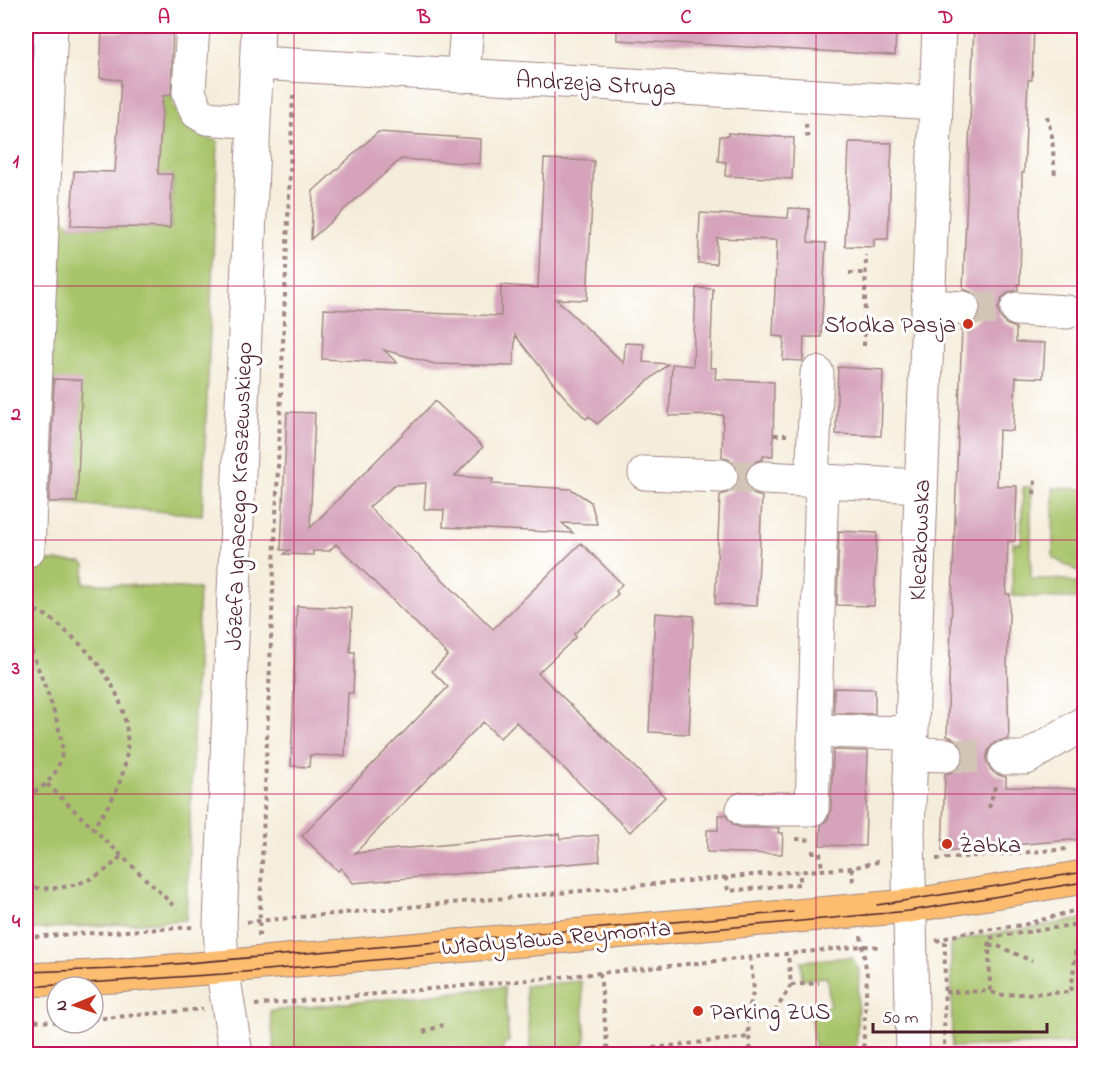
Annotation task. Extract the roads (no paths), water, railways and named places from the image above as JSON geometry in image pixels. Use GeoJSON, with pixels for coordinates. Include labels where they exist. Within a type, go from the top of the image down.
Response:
{"type":"FeatureCollection","features":[{"type":"Feature","properties":{"kind":"main road","name":"Władysława Reymonta"},"geometry":{"type":"LineString","coordinates":[[26,980],[116,976],[909,906],[1079,863]]}},
{"type":"Feature","properties":{"kind":"street"},"geometry":{"type":"LineString","coordinates":[[28,550],[37,90],[51,26]]}},
{"type":"Feature","properties":{"kind":"street"},"geometry":{"type":"LineString","coordinates":[[193,26],[189,92],[197,112],[207,118],[254,122]]}},
{"type":"Feature","properties":{"kind":"street","name":"Józefa Ignacego Kraszewskiego"},"geometry":{"type":"LineString","coordinates":[[236,1054],[222,967],[221,913],[258,26]]}},
{"type":"Feature","properties":{"kind":"street"},"geometry":{"type":"LineString","coordinates":[[464,76],[467,26]]}},
{"type":"Feature","properties":{"kind":"street","name":"Kleczkowska"},"geometry":{"type":"LineString","coordinates":[[913,1054],[909,906],[912,743],[939,26]]}},
{"type":"Feature","properties":{"kind":"street","name":"Andrzeja Struga"},"geometry":{"type":"LineString","coordinates":[[257,63],[936,103]]}},
{"type":"Feature","properties":{"kind":"street"},"geometry":{"type":"LineString","coordinates":[[930,306],[963,308]]}},
{"type":"Feature","properties":{"kind":"street"},"geometry":{"type":"LineString","coordinates":[[1017,309],[1067,312]]}},
{"type":"Feature","properties":{"kind":"street"},"geometry":{"type":"LineString","coordinates":[[743,809],[812,809],[817,373]]}},
{"type":"Feature","properties":{"kind":"street"},"geometry":{"type":"LineString","coordinates":[[645,473],[721,476]]}},
{"type":"Feature","properties":{"kind":"street"},"geometry":{"type":"LineString","coordinates":[[763,478],[921,486]]}},
{"type":"Feature","properties":{"kind":"street"},"geometry":{"type":"LineString","coordinates":[[1005,758],[1026,758],[1084,723]]}},
{"type":"Feature","properties":{"kind":"street"},"geometry":{"type":"LineString","coordinates":[[814,731],[912,743],[946,755]]}},
{"type":"Feature","properties":{"kind":"tunnel"},"geometry":{"type":"LineString","coordinates":[[963,308],[1017,309]]}},
{"type":"Feature","properties":{"kind":"tunnel"},"geometry":{"type":"LineString","coordinates":[[721,476],[763,478]]}},
{"type":"Feature","properties":{"kind":"tunnel"},"geometry":{"type":"LineString","coordinates":[[946,755],[1005,758]]}},
{"type":"Feature","properties":{"kind":"tram line"},"geometry":{"type":"LineString","coordinates":[[877,905],[1084,872]]}},
{"type":"Feature","properties":{"kind":"tram line"},"geometry":{"type":"LineString","coordinates":[[26,987],[223,974],[909,911],[1084,882]]}},
{"type":"Feature","properties":{"kind":"tram line"},"geometry":{"type":"LineString","coordinates":[[26,972],[116,969],[793,912]]}},
{"type":"Feature","properties":{"kind":"place","name":"Słodka Pasja"},"geometry":{"type":"Point","coordinates":[968,324]}},
{"type":"Feature","properties":{"kind":"place","name":"Żabka"},"geometry":{"type":"Point","coordinates":[947,844]}},
{"type":"Feature","properties":{"kind":"place","name":"Parking ZUS"},"geometry":{"type":"Point","coordinates":[698,1011]}}]}
